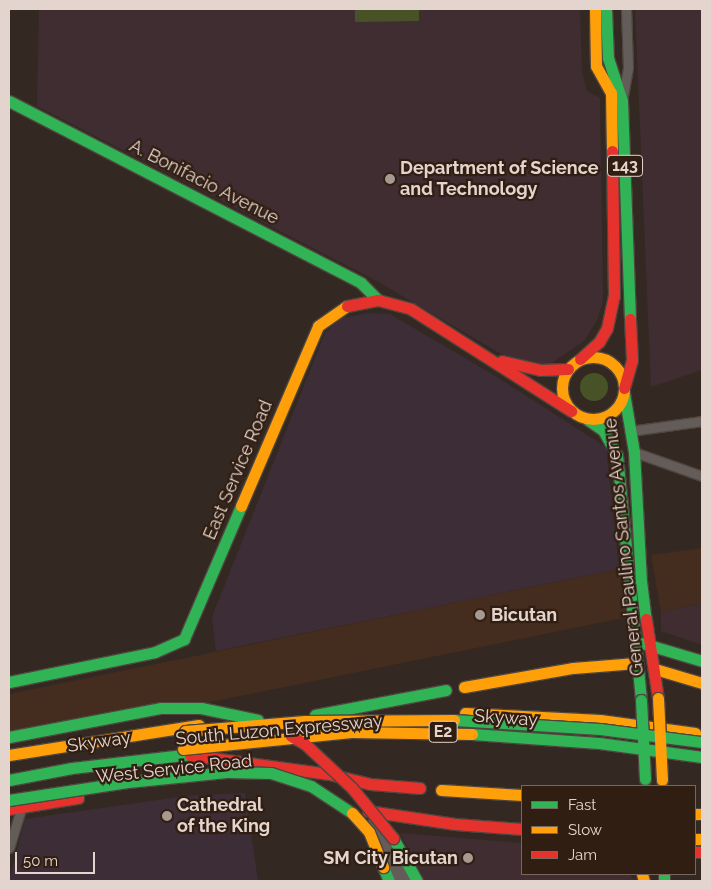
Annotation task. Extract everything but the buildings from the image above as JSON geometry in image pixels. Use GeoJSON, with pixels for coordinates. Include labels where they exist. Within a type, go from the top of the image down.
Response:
{"type":"FeatureCollection","features":[{"type":"Feature","properties":{"kind":"main road","name":"143"},"geometry":{"type":"LineString","coordinates":[[568,369],[599,342],[606,328],[614,296],[611,94],[596,66],[595,9]]}},
{"type":"Feature","properties":{"kind":"main road","name":"General Paulino Santos Avenue"},"geometry":{"type":"LineString","coordinates":[[606,9],[608,58],[622,101],[632,360],[624,390],[634,452],[637,530],[658,698],[662,783]]}},
{"type":"Feature","properties":{"kind":"main road","name":"A. Bonifacio Avenue"},"geometry":{"type":"LineString","coordinates":[[9,101],[361,283],[378,300]]}},
{"type":"Feature","properties":{"kind":"main road","name":"East Service Road"},"geometry":{"type":"LineString","coordinates":[[9,682],[155,652],[184,639],[318,326],[337,310],[354,303],[378,300],[411,309],[571,411]]}},
{"type":"Feature","properties":{"kind":"main road","name":"East Service Road"},"geometry":{"type":"LineString","coordinates":[[490,358],[530,368],[568,369]]}},
{"type":"Feature","properties":{"kind":"main road","name":"143"},"geometry":{"type":"LineString","coordinates":[[580,359],[601,358],[611,362],[618,370],[624,390],[616,409],[608,416],[588,420]]}},
{"type":"Feature","properties":{"kind":"main road"},"geometry":{"type":"LineString","coordinates":[[568,369],[561,392],[571,411],[588,420]]}},
{"type":"Feature","properties":{"kind":"main road","name":"General Paulino Santos Avenue"},"geometry":{"type":"LineString","coordinates":[[588,420],[603,430],[617,455],[641,700],[645,783]]}},
{"type":"Feature","properties":{"kind":"main road"},"geometry":{"type":"LineString","coordinates":[[634,642],[702,661]]}},
{"type":"Feature","properties":{"kind":"main road"},"geometry":{"type":"LineString","coordinates":[[464,687],[573,668],[636,663],[702,684]]}},
{"type":"Feature","properties":{"kind":"main road"},"geometry":{"type":"LineString","coordinates":[[315,715],[446,690]]}},
{"type":"Feature","properties":{"kind":"main road"},"geometry":{"type":"LineString","coordinates":[[9,737],[161,708],[201,708],[262,721],[305,744],[352,788],[393,838],[417,881]]}},
{"type":"Feature","properties":{"kind":"main road","name":"South Luzon Expressway"},"geometry":{"type":"LineString","coordinates":[[9,755],[183,726],[361,712],[518,715],[600,720],[702,734]]}},
{"type":"Feature","properties":{"kind":"main road","name":"Skyway"},"geometry":{"type":"LineString","coordinates":[[9,761],[185,731],[314,721],[436,719],[600,729],[702,742]]}},
{"type":"Feature","properties":{"kind":"main road","name":"Skyway"},"geometry":{"type":"LineString","coordinates":[[9,775],[183,749],[351,732],[514,736],[702,757]]}},
{"type":"Feature","properties":{"kind":"main road","name":"South Luzon Expressway"},"geometry":{"type":"LineString","coordinates":[[9,780],[72,768],[350,738],[437,738],[599,748],[702,764]]}},
{"type":"Feature","properties":{"kind":"main road"},"geometry":{"type":"LineString","coordinates":[[185,755],[329,774],[370,784],[420,788]]}},
{"type":"Feature","properties":{"kind":"main road"},"geometry":{"type":"LineString","coordinates":[[9,800],[128,782],[226,772],[271,773],[311,786],[355,815],[369,832],[390,881]]}},
{"type":"Feature","properties":{"kind":"main road","name":"West Service Road"},"geometry":{"type":"LineString","coordinates":[[9,809],[134,789],[248,778],[290,782],[360,809],[455,824],[521,829]]}},
{"type":"Feature","properties":{"kind":"main road"},"geometry":{"type":"LineString","coordinates":[[442,790],[521,795]]}},
{"type":"Feature","properties":{"kind":"street"},"geometry":{"type":"LineString","coordinates":[[622,101],[628,68],[626,9]]}},
{"type":"Feature","properties":{"kind":"street"},"geometry":{"type":"LineString","coordinates":[[630,431],[702,421]]}},
{"type":"Feature","properties":{"kind":"street"},"geometry":{"type":"LineString","coordinates":[[634,452],[702,476]]}},
{"type":"Feature","properties":{"kind":"street"},"geometry":{"type":"LineString","coordinates":[[9,848],[22,806]]}},
{"type":"Feature","properties":{"kind":"street"},"geometry":{"type":"LineString","coordinates":[[360,809],[399,881]]}},
{"type":"Feature","properties":{"kind":"street"},"geometry":{"type":"LineString","coordinates":[[360,809],[406,881]]}},
{"type":"Feature","properties":{"kind":"shaded area","name":"Department of Science and Technology"},"geometry":{"type":"Polygon","coordinates":[[[39,9],[580,9],[582,72],[587,91],[600,98],[603,301],[597,320],[584,341],[550,364],[536,365],[508,358],[375,280],[37,106],[39,9]]]}},
{"type":"Feature","properties":{"kind":"shaded area"},"geometry":{"type":"Polygon","coordinates":[[[635,9],[702,9],[702,370],[651,387],[635,9]]]}},
{"type":"Feature","properties":{"kind":"shaded area"},"geometry":{"type":"Polygon","coordinates":[[[369,313],[390,314],[492,374],[606,447],[619,569],[216,651],[212,617],[325,333],[341,318],[369,313]]]}},
{"type":"Feature","properties":{"kind":"shaded area"},"geometry":{"type":"Polygon","coordinates":[[[702,548],[702,603],[661,612],[651,555],[702,548]]]}},
{"type":"Feature","properties":{"kind":"shaded area"},"geometry":{"type":"Polygon","coordinates":[[[619,569],[628,617],[9,743],[9,694],[619,569]]]}},
{"type":"Feature","properties":{"kind":"shaded area"},"geometry":{"type":"Polygon","coordinates":[[[702,603],[702,645],[661,631],[661,612],[702,603]]]}},
{"type":"Feature","properties":{"kind":"shaded area"},"geometry":{"type":"Polygon","coordinates":[[[245,793],[258,881],[9,881],[25,819],[186,796],[245,793]]]}},
{"type":"Feature","properties":{"kind":"shaded area","name":"SM City Bicutan"},"geometry":{"type":"Polygon","coordinates":[[[400,833],[521,843],[521,875],[630,875],[635,881],[425,881],[400,833]]]}},
{"type":"Feature","properties":{"kind":"green space"},"geometry":{"type":"Polygon","coordinates":[[[355,9],[419,9],[419,21],[355,22],[355,9]]]}},
{"type":"Feature","properties":{"kind":"green space"},"geometry":{"type":"Polygon","coordinates":[[[594,373],[604,377],[608,387],[604,397],[594,401],[584,397],[580,387],[584,377],[594,373]]]}},
{"type":"Feature","properties":{"kind":"traffic: fast"},"geometry":{"type":"LineString","coordinates":[[606,9],[608,58],[622,101],[630,319]]}},
{"type":"Feature","properties":{"kind":"traffic: fast"},"geometry":{"type":"LineString","coordinates":[[9,101],[361,283],[378,300]]}},
{"type":"Feature","properties":{"kind":"traffic: fast"},"geometry":{"type":"LineString","coordinates":[[624,393],[634,452],[641,581],[646,619]]}},
{"type":"Feature","properties":{"kind":"traffic: fast"},"geometry":{"type":"LineString","coordinates":[[588,420],[603,430],[617,455],[641,700]]}},
{"type":"Feature","properties":{"kind":"traffic: fast"},"geometry":{"type":"LineString","coordinates":[[9,682],[155,652],[184,639],[241,506]]}},
{"type":"Feature","properties":{"kind":"traffic: fast"},"geometry":{"type":"LineString","coordinates":[[642,643],[702,661]]}},
{"type":"Feature","properties":{"kind":"traffic: fast"},"geometry":{"type":"LineString","coordinates":[[315,715],[446,690]]}},
{"type":"Feature","properties":{"kind":"traffic: fast"},"geometry":{"type":"LineString","coordinates":[[641,700],[645,779]]}},
{"type":"Feature","properties":{"kind":"traffic: fast"},"geometry":{"type":"LineString","coordinates":[[9,737],[161,708],[201,708],[258,720]]}},
{"type":"Feature","properties":{"kind":"traffic: fast"},"geometry":{"type":"LineString","coordinates":[[454,720],[600,729],[702,742]]}},
{"type":"Feature","properties":{"kind":"traffic: fast"},"geometry":{"type":"LineString","coordinates":[[472,734],[599,743],[702,757]]}},
{"type":"Feature","properties":{"kind":"traffic: fast"},"geometry":{"type":"LineString","coordinates":[[9,780],[72,768],[200,753]]}},
{"type":"Feature","properties":{"kind":"traffic: fast"},"geometry":{"type":"LineString","coordinates":[[9,800],[128,782],[226,772],[271,773],[311,786],[352,813]]}},
{"type":"Feature","properties":{"kind":"traffic: fast"},"geometry":{"type":"LineString","coordinates":[[393,838],[417,881]]}},
{"type":"Feature","properties":{"kind":"traffic: fast"},"geometry":{"type":"LineString","coordinates":[[383,867],[389,881]]}},
{"type":"Feature","properties":{"kind":"traffic: fast"},"geometry":{"type":"LineString","coordinates":[[664,875],[664,881]]}},
{"type":"Feature","properties":{"kind":"traffic: slow"},"geometry":{"type":"LineString","coordinates":[[595,9],[596,66],[611,93],[612,151]]}},
{"type":"Feature","properties":{"kind":"traffic: slow"},"geometry":{"type":"LineString","coordinates":[[241,506],[318,326],[347,306]]}},
{"type":"Feature","properties":{"kind":"traffic: slow"},"geometry":{"type":"LineString","coordinates":[[587,357],[599,357],[615,366],[622,376],[624,388],[622,400],[615,410],[599,419],[587,419],[576,414],[567,405],[562,394],[562,382],[567,371],[576,362],[587,357]]}},
{"type":"Feature","properties":{"kind":"traffic: slow"},"geometry":{"type":"LineString","coordinates":[[464,687],[573,668],[636,663]]}},
{"type":"Feature","properties":{"kind":"traffic: slow"},"geometry":{"type":"LineString","coordinates":[[655,669],[702,683]]}},
{"type":"Feature","properties":{"kind":"traffic: slow"},"geometry":{"type":"LineString","coordinates":[[658,698],[662,780]]}},
{"type":"Feature","properties":{"kind":"traffic: slow"},"geometry":{"type":"LineString","coordinates":[[465,713],[600,720],[695,733]]}},
{"type":"Feature","properties":{"kind":"traffic: slow"},"geometry":{"type":"LineString","coordinates":[[185,731],[305,721],[454,720]]}},
{"type":"Feature","properties":{"kind":"traffic: slow"},"geometry":{"type":"LineString","coordinates":[[9,755],[199,725]]}},
{"type":"Feature","properties":{"kind":"traffic: slow"},"geometry":{"type":"LineString","coordinates":[[183,749],[351,732],[472,734]]}},
{"type":"Feature","properties":{"kind":"traffic: slow"},"geometry":{"type":"LineString","coordinates":[[441,790],[521,795]]}},
{"type":"Feature","properties":{"kind":"traffic: slow"},"geometry":{"type":"LineString","coordinates":[[352,813],[369,832],[383,867]]}},
{"type":"Feature","properties":{"kind":"traffic: slow"},"geometry":{"type":"LineString","coordinates":[[696,814],[702,814]]}},
{"type":"Feature","properties":{"kind":"traffic: slow"},"geometry":{"type":"LineString","coordinates":[[696,839],[702,839]]}},
{"type":"Feature","properties":{"kind":"traffic: slow"},"geometry":{"type":"LineString","coordinates":[[642,875],[644,881]]}},
{"type":"Feature","properties":{"kind":"traffic: jam"},"geometry":{"type":"LineString","coordinates":[[580,359],[599,342],[607,328],[614,296],[612,151]]}},
{"type":"Feature","properties":{"kind":"traffic: jam"},"geometry":{"type":"LineString","coordinates":[[347,306],[378,300],[411,309],[571,411]]}},
{"type":"Feature","properties":{"kind":"traffic: jam"},"geometry":{"type":"LineString","coordinates":[[624,388],[632,360],[630,319]]}},
{"type":"Feature","properties":{"kind":"traffic: jam"},"geometry":{"type":"LineString","coordinates":[[502,361],[540,370],[568,369]]}},
{"type":"Feature","properties":{"kind":"traffic: jam"},"geometry":{"type":"LineString","coordinates":[[646,619],[658,698]]}},
{"type":"Feature","properties":{"kind":"traffic: jam"},"geometry":{"type":"LineString","coordinates":[[291,736],[305,744],[352,788],[393,838]]}},
{"type":"Feature","properties":{"kind":"traffic: jam"},"geometry":{"type":"LineString","coordinates":[[190,755],[329,774],[370,784],[420,788]]}},
{"type":"Feature","properties":{"kind":"traffic: jam"},"geometry":{"type":"LineString","coordinates":[[9,809],[78,798]]}},
{"type":"Feature","properties":{"kind":"traffic: jam"},"geometry":{"type":"LineString","coordinates":[[368,811],[455,824],[521,829]]}},
{"type":"Feature","properties":{"kind":"traffic: jam"},"geometry":{"type":"LineString","coordinates":[[696,852],[702,852]]}},
{"type":"Feature","properties":{"kind":"place","name":"Department of Science and Technology"},"geometry":{"type":"Point","coordinates":[390,179]}},
{"type":"Feature","properties":{"kind":"place","name":"Bicutan"},"geometry":{"type":"Point","coordinates":[480,615]}},
{"type":"Feature","properties":{"kind":"place","name":"Cathedral of the King"},"geometry":{"type":"Point","coordinates":[167,816]}},
{"type":"Feature","properties":{"kind":"place","name":"SM City Bicutan"},"geometry":{"type":"Point","coordinates":[468,858]}}]}
